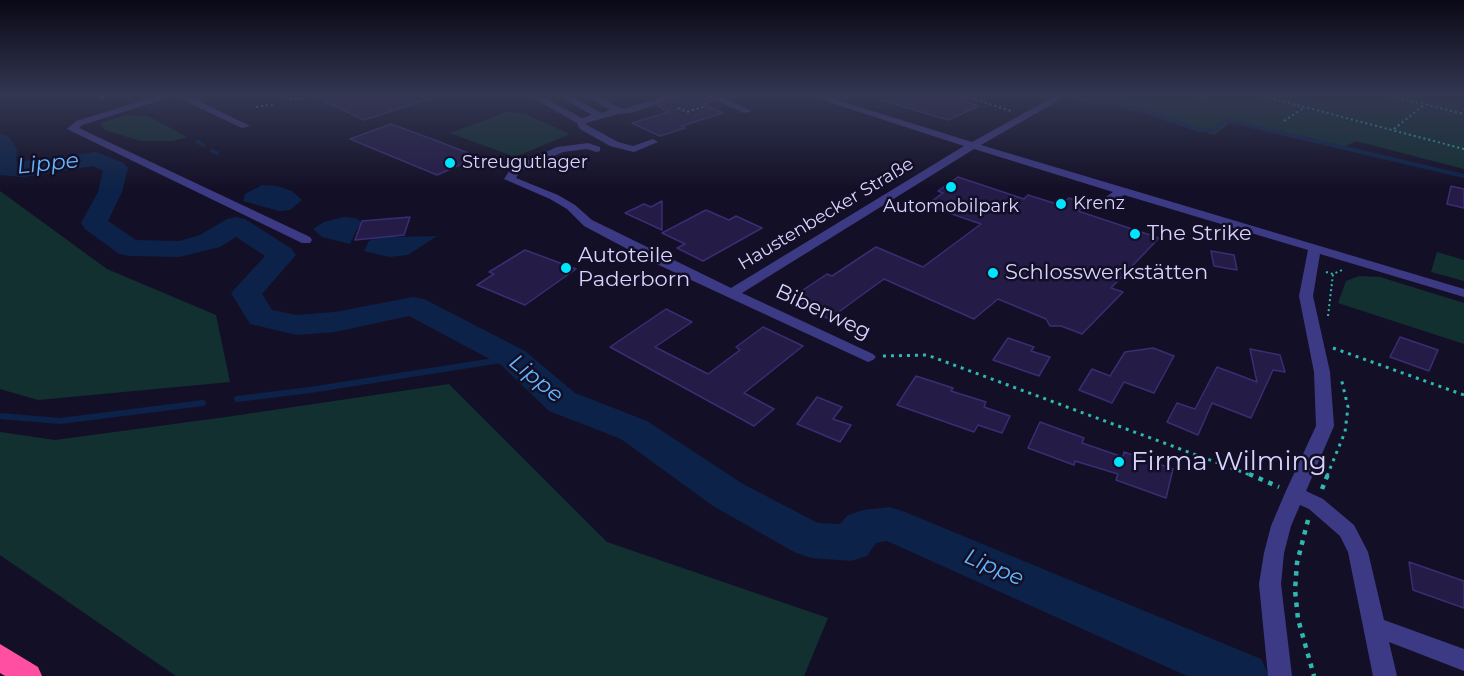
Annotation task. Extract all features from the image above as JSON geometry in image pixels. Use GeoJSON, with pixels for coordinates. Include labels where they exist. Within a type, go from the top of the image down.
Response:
{"type":"FeatureCollection","features":[{"type":"Feature","properties":{"kind":"highway"},"geometry":{"type":"LineString","coordinates":[[0,657],[28,676]]}},
{"type":"Feature","properties":{"kind":"street"},"geometry":{"type":"LineString","coordinates":[[75,127],[72,129],[194,189],[306,240]]}},
{"type":"Feature","properties":{"kind":"street"},"geometry":{"type":"LineString","coordinates":[[583,127],[614,144],[634,149],[653,142]]}},
{"type":"Feature","properties":{"kind":"street"},"geometry":{"type":"LineString","coordinates":[[911,127],[1464,293]]}},
{"type":"Feature","properties":{"kind":"street","name":"Haustenbecker Straße"},"geometry":{"type":"LineString","coordinates":[[732,293],[1009,127]]}},
{"type":"Feature","properties":{"kind":"street","name":"Biberweg"},"geometry":{"type":"LineString","coordinates":[[596,149],[588,146],[561,149],[516,169],[510,179],[554,197],[571,207],[588,223],[655,258],[868,357]]}},
{"type":"Feature","properties":{"kind":"street"},"geometry":{"type":"LineString","coordinates":[[1104,203],[1122,191]]}},
{"type":"Feature","properties":{"kind":"street"},"geometry":{"type":"LineString","coordinates":[[1280,674],[1270,584],[1281,526],[1325,426],[1325,401],[1306,296],[1310,267],[1316,249]]}},
{"type":"Feature","properties":{"kind":"street"},"geometry":{"type":"LineString","coordinates":[[1294,493],[1316,504],[1347,531],[1358,552],[1385,676]]}},
{"type":"Feature","properties":{"kind":"street"},"geometry":{"type":"LineString","coordinates":[[1374,626],[1464,660]]}},
{"type":"Feature","properties":{"kind":"path"},"geometry":{"type":"LineString","coordinates":[[1380,127],[1464,148]]}},
{"type":"Feature","properties":{"kind":"path"},"geometry":{"type":"LineString","coordinates":[[1393,130],[1397,127]]}},
{"type":"Feature","properties":{"kind":"path"},"geometry":{"type":"LineString","coordinates":[[1316,344],[1464,395]]}},
{"type":"Feature","properties":{"kind":"path","name":"Biberweg"},"geometry":{"type":"LineString","coordinates":[[868,357],[927,355],[1226,465],[1294,493]]}},
{"type":"Feature","properties":{"kind":"green space"},"geometry":{"type":"Polygon","coordinates":[[[103,127],[168,127],[187,137],[173,141],[141,141],[105,130],[103,127]]]}},
{"type":"Feature","properties":{"kind":"green space"},"geometry":{"type":"Polygon","coordinates":[[[468,127],[553,127],[570,134],[515,157],[450,133],[468,127]]]}},
{"type":"Feature","properties":{"kind":"green space"},"geometry":{"type":"Polygon","coordinates":[[[1189,127],[1225,127],[1214,135],[1189,127]]]}},
{"type":"Feature","properties":{"kind":"green space"},"geometry":{"type":"Polygon","coordinates":[[[1255,127],[1464,127],[1464,169],[1356,141],[1342,148],[1255,127]]]}},
{"type":"Feature","properties":{"kind":"green space"},"geometry":{"type":"Polygon","coordinates":[[[0,191],[107,269],[216,315],[230,382],[38,400],[0,389],[0,191]]]}},
{"type":"Feature","properties":{"kind":"green space"},"geometry":{"type":"Polygon","coordinates":[[[1437,252],[1464,260],[1464,281],[1431,272],[1437,252]]]}},
{"type":"Feature","properties":{"kind":"green space"},"geometry":{"type":"Polygon","coordinates":[[[1359,276],[1380,277],[1464,303],[1464,344],[1338,303],[1346,281],[1359,276]]]}},
{"type":"Feature","properties":{"kind":"green space"},"geometry":{"type":"Polygon","coordinates":[[[449,384],[607,542],[828,618],[804,676],[176,676],[0,555],[0,432],[55,440],[449,384]]]}},
{"type":"Feature","properties":{"kind":"water"},"geometry":{"type":"Polygon","coordinates":[[[262,185],[277,186],[292,191],[302,200],[290,210],[279,211],[243,201],[245,194],[262,185]]]}},
{"type":"Feature","properties":{"kind":"water"},"geometry":{"type":"Polygon","coordinates":[[[344,217],[356,218],[364,224],[358,227],[350,244],[322,237],[313,229],[324,222],[344,217]]]}},
{"type":"Feature","properties":{"kind":"water"},"geometry":{"type":"Polygon","coordinates":[[[383,235],[391,237],[437,236],[408,255],[389,257],[364,251],[369,241],[383,235]]]}},
{"type":"Feature","properties":{"kind":"building"},"geometry":{"type":"Polygon","coordinates":[[[384,127],[398,127],[478,157],[437,175],[350,139],[384,127]]]}},
{"type":"Feature","properties":{"kind":"building"},"geometry":{"type":"Polygon","coordinates":[[[640,127],[685,128],[660,136],[640,127]]]}},
{"type":"Feature","properties":{"kind":"building"},"geometry":{"type":"Polygon","coordinates":[[[958,177],[1024,199],[1028,195],[1060,205],[1069,198],[1087,204],[1078,211],[1159,238],[1111,288],[1123,292],[1082,334],[1061,326],[1050,326],[1046,319],[998,299],[974,319],[884,279],[829,319],[801,305],[809,299],[797,294],[827,274],[832,276],[876,247],[923,267],[981,224],[926,205],[943,193],[938,191],[958,177]]]}},
{"type":"Feature","properties":{"kind":"building"},"geometry":{"type":"Polygon","coordinates":[[[1451,186],[1464,189],[1464,208],[1447,204],[1451,186]]]}},
{"type":"Feature","properties":{"kind":"building"},"geometry":{"type":"Polygon","coordinates":[[[662,201],[662,230],[625,213],[644,204],[651,207],[662,201]]]}},
{"type":"Feature","properties":{"kind":"building"},"geometry":{"type":"Polygon","coordinates":[[[706,210],[729,220],[736,216],[762,228],[703,261],[677,248],[685,244],[662,233],[706,210]]]}},
{"type":"Feature","properties":{"kind":"building"},"geometry":{"type":"Polygon","coordinates":[[[410,217],[404,235],[355,240],[362,221],[410,217]]]}},
{"type":"Feature","properties":{"kind":"building"},"geometry":{"type":"Polygon","coordinates":[[[525,250],[576,269],[525,305],[477,285],[494,274],[489,272],[525,250]]]}},
{"type":"Feature","properties":{"kind":"building"},"geometry":{"type":"Polygon","coordinates":[[[1211,251],[1234,255],[1237,270],[1214,266],[1211,251]]]}},
{"type":"Feature","properties":{"kind":"building"},"geometry":{"type":"Polygon","coordinates":[[[666,309],[692,322],[655,347],[708,374],[740,350],[736,347],[763,327],[803,346],[744,393],[774,409],[754,426],[610,347],[666,309]]]}},
{"type":"Feature","properties":{"kind":"building"},"geometry":{"type":"Polygon","coordinates":[[[1400,337],[1438,350],[1429,371],[1390,357],[1400,337]]]}},
{"type":"Feature","properties":{"kind":"building"},"geometry":{"type":"Polygon","coordinates":[[[1008,338],[1034,347],[1031,351],[1050,357],[1039,376],[993,360],[1008,338]]]}},
{"type":"Feature","properties":{"kind":"building"},"geometry":{"type":"Polygon","coordinates":[[[1153,348],[1174,356],[1154,393],[1124,382],[1112,403],[1079,390],[1092,369],[1110,376],[1125,352],[1153,348]]]}},
{"type":"Feature","properties":{"kind":"building"},"geometry":{"type":"Polygon","coordinates":[[[1250,349],[1280,355],[1285,372],[1273,370],[1251,418],[1212,403],[1198,435],[1167,422],[1177,403],[1195,409],[1217,367],[1257,382],[1250,349]]]}},
{"type":"Feature","properties":{"kind":"building"},"geometry":{"type":"Polygon","coordinates":[[[916,376],[953,388],[951,391],[986,402],[984,407],[1010,416],[1002,433],[978,425],[974,432],[897,405],[916,376]]]}},
{"type":"Feature","properties":{"kind":"building"},"geometry":{"type":"Polygon","coordinates":[[[817,397],[842,407],[833,419],[851,425],[840,442],[797,424],[817,397]]]}},
{"type":"Feature","properties":{"kind":"building","name":"Firma Wilming"},"geometry":{"type":"Polygon","coordinates":[[[1040,422],[1084,438],[1082,443],[1123,457],[1124,452],[1173,469],[1166,498],[1116,480],[1118,474],[1075,461],[1074,465],[1028,448],[1040,422]]]}},
{"type":"Feature","properties":{"kind":"building"},"geometry":{"type":"Polygon","coordinates":[[[1409,562],[1464,581],[1464,608],[1413,590],[1409,562]]]}},
{"type":"Feature","properties":{"kind":"waterway"},"geometry":{"type":"LineString","coordinates":[[1189,127],[1199,130],[1213,130],[1217,127]]}},
{"type":"Feature","properties":{"kind":"waterway"},"geometry":{"type":"LineString","coordinates":[[1254,127],[1464,176]]}},
{"type":"Feature","properties":{"kind":"waterway","name":"Lippe"},"geometry":{"type":"LineString","coordinates":[[0,141],[6,149],[4,169],[24,170],[96,159],[116,168],[110,192],[94,223],[129,248],[179,249],[210,241],[236,225],[282,255],[246,293],[261,317],[297,325],[335,322],[413,306],[513,358],[562,402],[634,430],[728,495],[812,540],[851,543],[863,527],[890,524],[1243,676]]}},
{"type":"Feature","properties":{"kind":"waterway"},"geometry":{"type":"LineString","coordinates":[[198,142],[203,145]]}},
{"type":"Feature","properties":{"kind":"waterway"},"geometry":{"type":"LineString","coordinates":[[212,151],[217,153]]}},
{"type":"Feature","properties":{"kind":"waterway"},"geometry":{"type":"LineString","coordinates":[[237,399],[310,390],[513,358]]}},
{"type":"Feature","properties":{"kind":"waterway"},"geometry":{"type":"LineString","coordinates":[[0,416],[60,421],[203,403]]}},
{"type":"Feature","properties":{"kind":"place","name":"Streugutlager"},"geometry":{"type":"Point","coordinates":[450,163]}},
{"type":"Feature","properties":{"kind":"place","name":"Automobilpark"},"geometry":{"type":"Point","coordinates":[951,187]}},
{"type":"Feature","properties":{"kind":"place","name":"Krenz"},"geometry":{"type":"Point","coordinates":[1061,204]}},
{"type":"Feature","properties":{"kind":"place","name":"The Strike"},"geometry":{"type":"Point","coordinates":[1135,234]}},
{"type":"Feature","properties":{"kind":"place","name":"Autoteile Paderborn"},"geometry":{"type":"Point","coordinates":[566,268]}},
{"type":"Feature","properties":{"kind":"place","name":"Schlosswerkstätten"},"geometry":{"type":"Point","coordinates":[993,273]}},
{"type":"Feature","properties":{"kind":"place","name":"Firma Wilming"},"geometry":{"type":"Point","coordinates":[1119,462]}}]}
